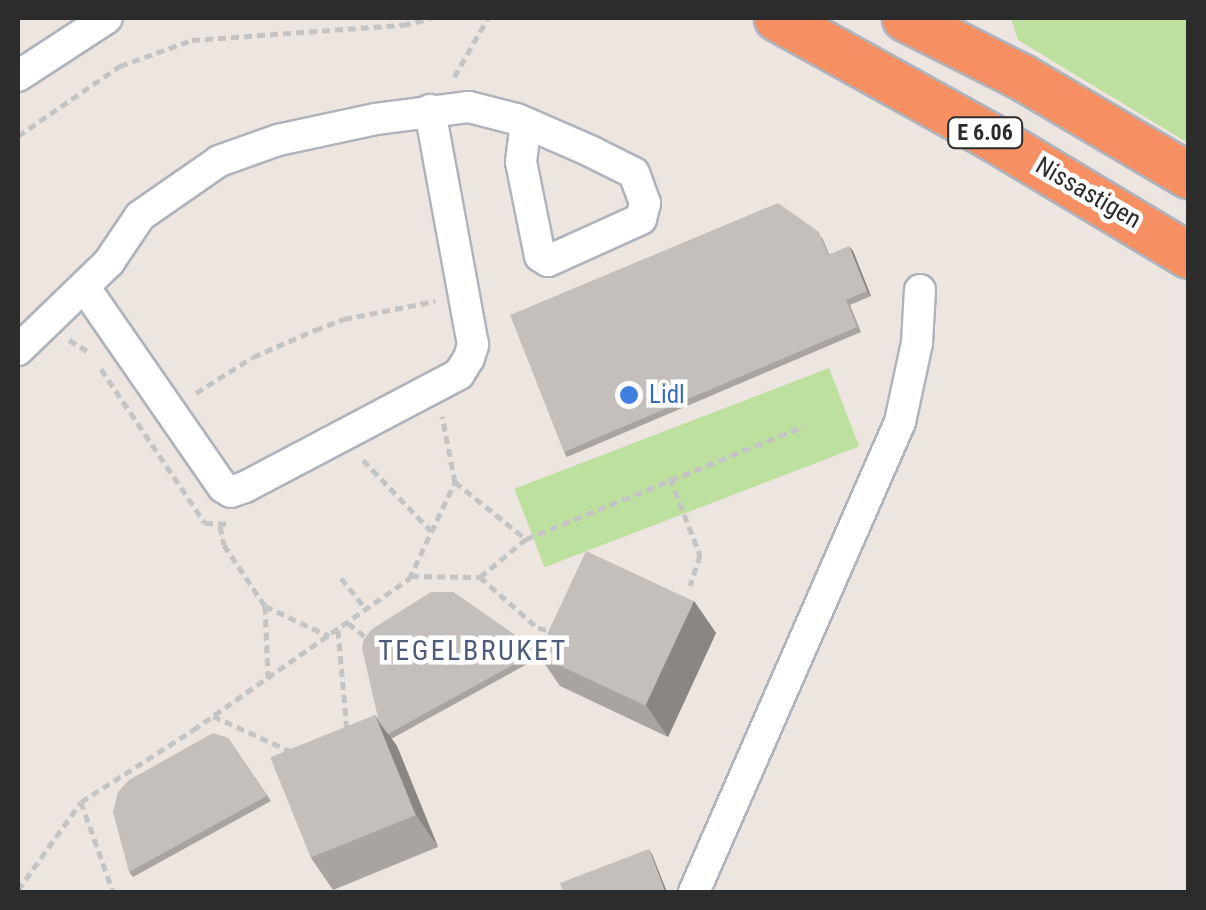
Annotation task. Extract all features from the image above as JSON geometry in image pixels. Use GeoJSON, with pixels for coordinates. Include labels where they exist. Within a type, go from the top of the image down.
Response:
{"type":"FeatureCollection","features":[{"type":"Feature","properties":{"kind":"highway","name":"Nissastigen"},"geometry":{"type":"LineString","coordinates":[[777,18],[1006,145],[1188,255]]}},
{"type":"Feature","properties":{"kind":"highway","name":"E 6.06"},"geometry":{"type":"LineString","coordinates":[[905,18],[1022,77],[1188,175]]}},
{"type":"Feature","properties":{"kind":"street"},"geometry":{"type":"LineString","coordinates":[[18,76],[88,23]]}},
{"type":"Feature","properties":{"kind":"street"},"geometry":{"type":"LineString","coordinates":[[18,350],[84,288],[140,216],[219,162],[278,140],[430,110],[469,107],[526,124],[634,173],[645,203],[641,219],[548,261],[540,256],[521,162],[526,124]]}},
{"type":"Feature","properties":{"kind":"street"},"geometry":{"type":"LineString","coordinates":[[84,288],[223,487],[231,492],[245,487],[458,374],[473,345],[430,110]]}},
{"type":"Feature","properties":{"kind":"street"},"geometry":{"type":"LineString","coordinates":[[694,892],[900,422],[917,343],[920,290]]}},
{"type":"Feature","properties":{"kind":"path"},"geometry":{"type":"LineString","coordinates":[[18,136],[120,66],[192,40],[403,24],[431,18]]}},
{"type":"Feature","properties":{"kind":"path"},"geometry":{"type":"LineString","coordinates":[[450,84],[488,18]]}},
{"type":"Feature","properties":{"kind":"path"},"geometry":{"type":"LineString","coordinates":[[142,430],[253,357],[315,330],[344,319],[464,296]]}},
{"type":"Feature","properties":{"kind":"path"},"geometry":{"type":"LineString","coordinates":[[62,342],[75,342],[86,348],[205,523],[220,526],[244,515]]}},
{"type":"Feature","properties":{"kind":"path"},"geometry":{"type":"LineString","coordinates":[[18,891],[81,802],[213,716],[411,576],[455,482],[440,408],[427,416]]}},
{"type":"Feature","properties":{"kind":"path"},"geometry":{"type":"LineString","coordinates":[[480,578],[526,538],[804,426]]}},
{"type":"Feature","properties":{"kind":"path"},"geometry":{"type":"LineString","coordinates":[[358,454],[432,531]]}},
{"type":"Feature","properties":{"kind":"path"},"geometry":{"type":"LineString","coordinates":[[670,478],[700,556],[690,585]]}},
{"type":"Feature","properties":{"kind":"path"},"geometry":{"type":"LineString","coordinates":[[455,482],[526,538]]}},
{"type":"Feature","properties":{"kind":"path"},"geometry":{"type":"LineString","coordinates":[[220,526],[224,544],[265,606],[268,678]]}},
{"type":"Feature","properties":{"kind":"path"},"geometry":{"type":"LineString","coordinates":[[411,576],[480,578],[538,628],[565,633]]}},
{"type":"Feature","properties":{"kind":"path"},"geometry":{"type":"LineString","coordinates":[[341,578],[366,610]]}},
{"type":"Feature","properties":{"kind":"path"},"geometry":{"type":"LineString","coordinates":[[265,606],[329,636]]}},
{"type":"Feature","properties":{"kind":"path"},"geometry":{"type":"LineString","coordinates":[[348,623],[370,641]]}},
{"type":"Feature","properties":{"kind":"path"},"geometry":{"type":"LineString","coordinates":[[338,630],[348,748]]}},
{"type":"Feature","properties":{"kind":"path"},"geometry":{"type":"LineString","coordinates":[[213,716],[302,757]]}},
{"type":"Feature","properties":{"kind":"path"},"geometry":{"type":"LineString","coordinates":[[100,790],[112,793]]}},
{"type":"Feature","properties":{"kind":"path"},"geometry":{"type":"LineString","coordinates":[[81,802],[113,892]]}},
{"type":"Feature","properties":{"kind":"green space"},"geometry":{"type":"Polygon","coordinates":[[[1011,18],[1188,18],[1188,143],[1018,40],[1011,18]]]}},
{"type":"Feature","properties":{"kind":"green space"},"geometry":{"type":"Polygon","coordinates":[[[829,368],[859,446],[544,567],[514,489],[829,368]]]}},
{"type":"Feature","properties":{"kind":"building","name":"Lidl"},"geometry":{"type":"Polygon","coordinates":[[[778,203],[819,232],[828,255],[849,246],[867,291],[846,300],[857,327],[564,452],[510,315],[778,203]]]}},
{"type":"Feature","properties":{"kind":"building"},"geometry":{"type":"Polygon","coordinates":[[[586,551],[694,601],[645,706],[537,655],[586,551]]]}},
{"type":"Feature","properties":{"kind":"building"},"geometry":{"type":"Polygon","coordinates":[[[431,592],[453,592],[538,651],[388,734],[379,722],[362,648],[364,639],[372,629],[431,592]]]}},
{"type":"Feature","properties":{"kind":"building"},"geometry":{"type":"Polygon","coordinates":[[[375,715],[415,815],[311,857],[270,757],[375,715]]]}},
{"type":"Feature","properties":{"kind":"building"},"geometry":{"type":"Polygon","coordinates":[[[213,733],[228,738],[267,796],[129,872],[113,812],[118,792],[129,780],[213,733]]]}},
{"type":"Feature","properties":{"kind":"building"},"geometry":{"type":"Polygon","coordinates":[[[649,849],[665,892],[563,892],[560,883],[649,849]]]}},
{"type":"Feature","properties":{"kind":"place","name":"Lidl"},"geometry":{"type":"Point","coordinates":[629,395]}},
{"type":"Feature","properties":{"kind":"district","name":"TEGELBRUKET"},"geometry":{"type":"Point","coordinates":[473,651]}}]}
